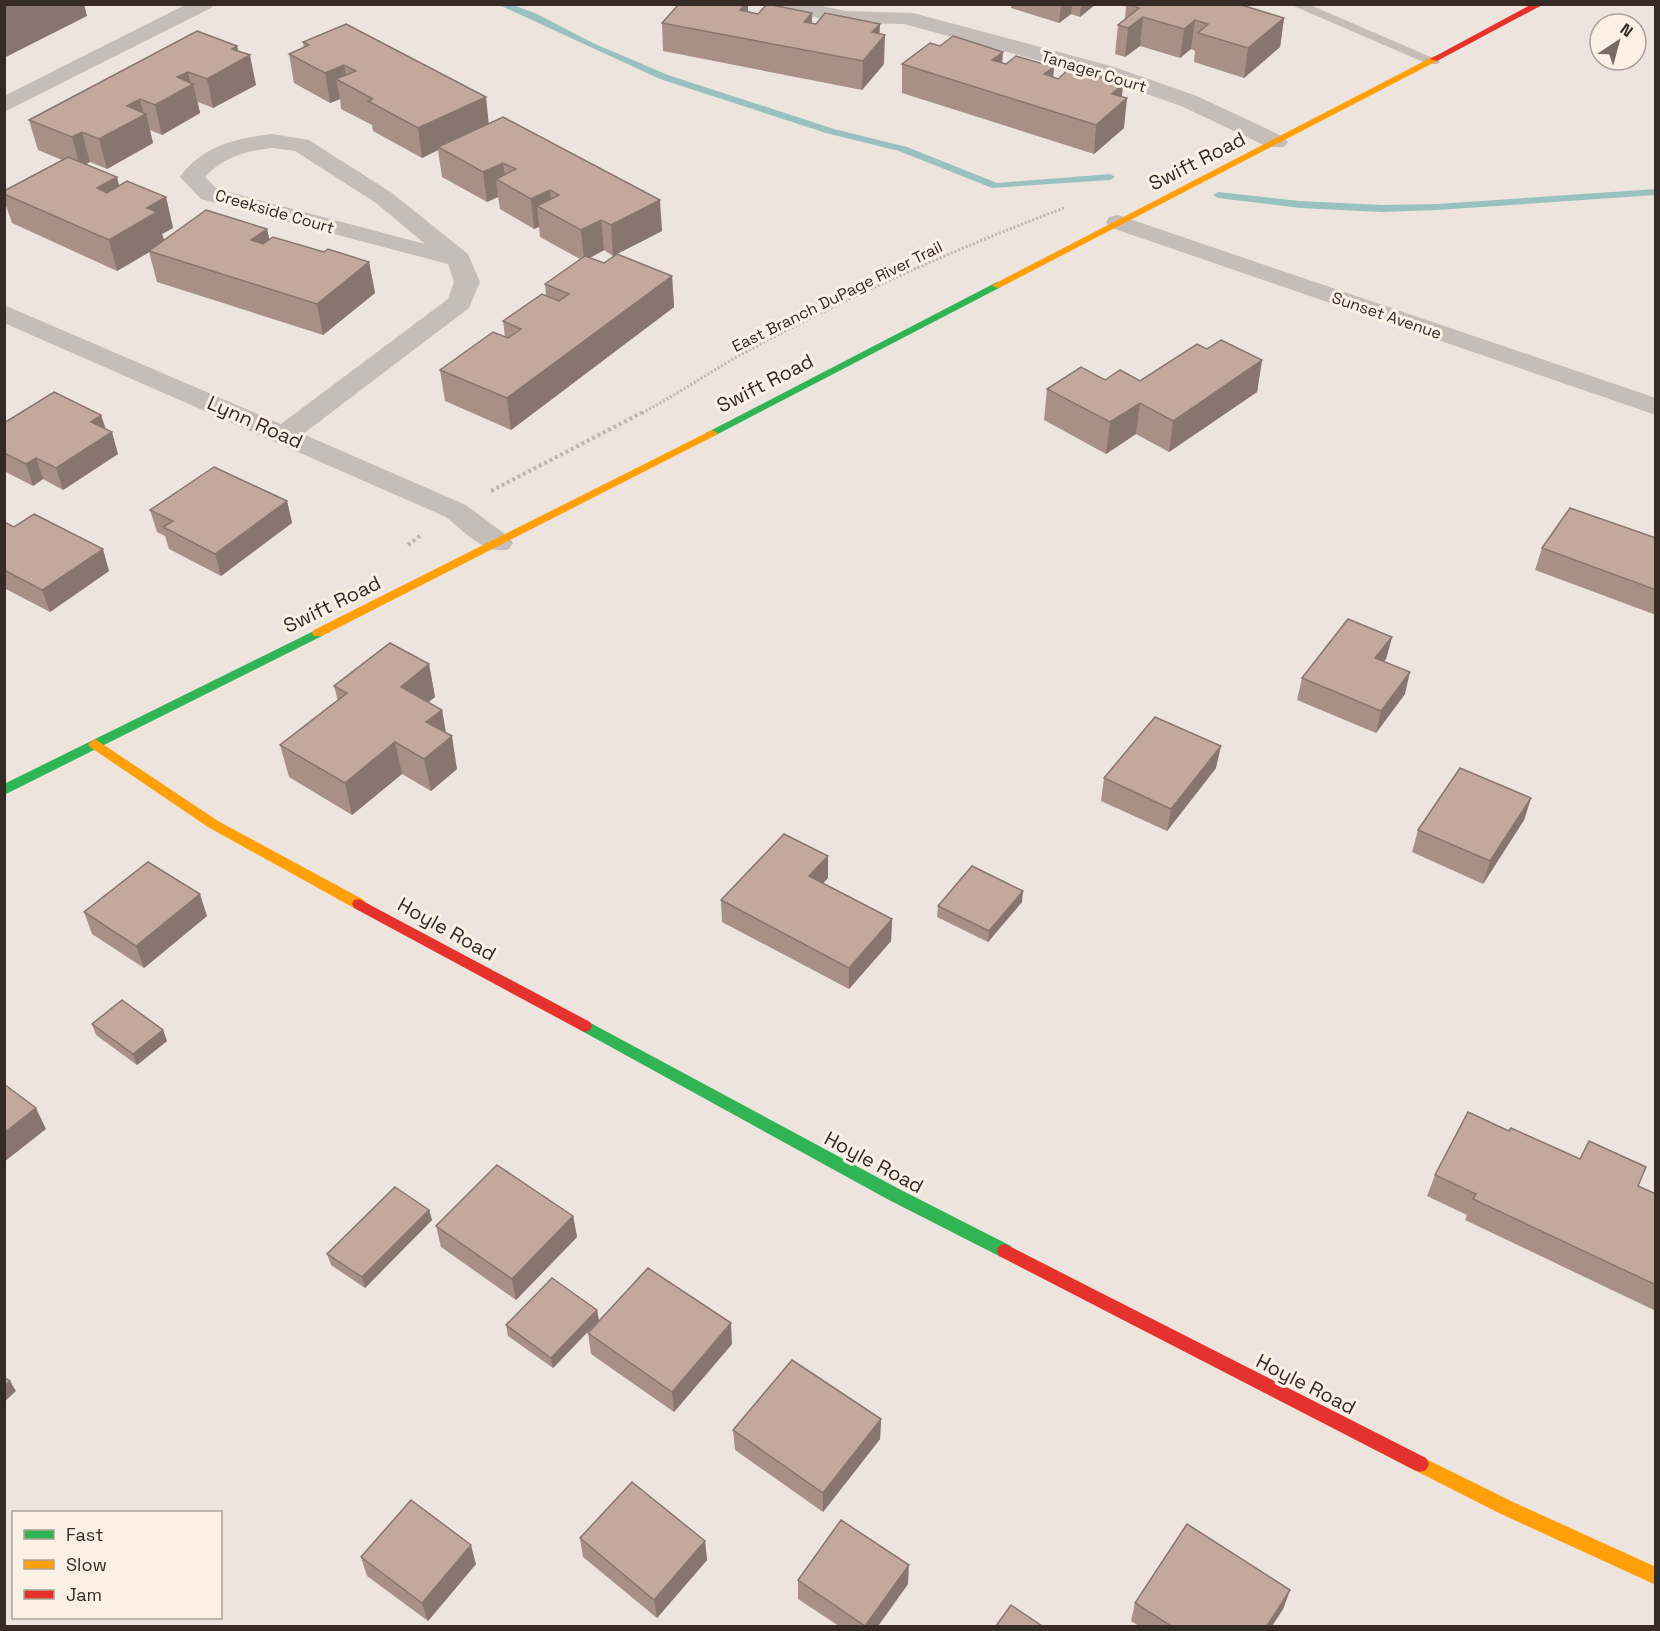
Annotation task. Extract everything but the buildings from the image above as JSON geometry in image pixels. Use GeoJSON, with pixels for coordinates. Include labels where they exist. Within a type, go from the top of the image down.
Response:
{"type":"FeatureCollection","features":[{"type":"Feature","properties":{"kind":"street"},"geometry":{"type":"LineString","coordinates":[[4,105],[204,4]]}},
{"type":"Feature","properties":{"kind":"street","name":"Tanager Court"},"geometry":{"type":"LineString","coordinates":[[774,4],[846,17],[898,11],[1103,71],[1189,101],[1276,142]]}},
{"type":"Feature","properties":{"kind":"street","name":"Swift Road"},"geometry":{"type":"LineString","coordinates":[[4,790],[499,543],[1540,4]]}},
{"type":"Feature","properties":{"kind":"street","name":"Creekside Court"},"geometry":{"type":"LineString","coordinates":[[272,141],[301,146],[384,198],[459,258],[391,243],[209,194],[192,177],[209,159],[243,144],[272,141]]}},
{"type":"Feature","properties":{"kind":"street","name":"Sunset Avenue"},"geometry":{"type":"LineString","coordinates":[[1118,222],[1656,407]]}},
{"type":"Feature","properties":{"kind":"street"},"geometry":{"type":"LineString","coordinates":[[284,435],[460,303],[467,282],[459,258]]}},
{"type":"Feature","properties":{"kind":"street","name":"Lynn Road"},"geometry":{"type":"LineString","coordinates":[[4,313],[456,511],[499,543]]}},
{"type":"Feature","properties":{"kind":"street","name":"Hoyle Road"},"geometry":{"type":"LineString","coordinates":[[95,744],[213,824],[895,1195],[1507,1508],[1656,1576]]}},
{"type":"Feature","properties":{"kind":"lane"},"geometry":{"type":"LineString","coordinates":[[1294,4],[1432,61]]}},
{"type":"Feature","properties":{"kind":"path","name":"East Branch DuPage River Trail"},"geometry":{"type":"LineString","coordinates":[[484,494],[684,391],[739,356],[891,280],[974,242],[1072,205]]}},
{"type":"Feature","properties":{"kind":"waterway"},"geometry":{"type":"LineString","coordinates":[[501,4],[534,16],[590,45],[664,77],[830,131],[903,149],[996,186],[1110,177]]}},
{"type":"Feature","properties":{"kind":"waterway"},"geometry":{"type":"LineString","coordinates":[[1218,195],[1300,205],[1382,208],[1437,207],[1656,192]]}},
{"type":"Feature","properties":{"kind":"traffic: fast"},"geometry":{"type":"LineString","coordinates":[[712,433],[997,285]]}},
{"type":"Feature","properties":{"kind":"traffic: fast"},"geometry":{"type":"LineString","coordinates":[[4,790],[318,633]]}},
{"type":"Feature","properties":{"kind":"traffic: fast"},"geometry":{"type":"LineString","coordinates":[[585,1026],[895,1195],[1005,1251]]}},
{"type":"Feature","properties":{"kind":"traffic: slow"},"geometry":{"type":"LineString","coordinates":[[997,285],[1434,59]]}},
{"type":"Feature","properties":{"kind":"traffic: slow"},"geometry":{"type":"LineString","coordinates":[[318,633],[712,433]]}},
{"type":"Feature","properties":{"kind":"traffic: slow"},"geometry":{"type":"LineString","coordinates":[[95,744],[213,824],[359,904]]}},
{"type":"Feature","properties":{"kind":"traffic: slow"},"geometry":{"type":"LineString","coordinates":[[1420,1464],[1507,1508],[1656,1576]]}},
{"type":"Feature","properties":{"kind":"traffic: jam"},"geometry":{"type":"LineString","coordinates":[[1434,59],[1540,4]]}},
{"type":"Feature","properties":{"kind":"traffic: jam"},"geometry":{"type":"LineString","coordinates":[[359,904],[585,1026]]}},
{"type":"Feature","properties":{"kind":"traffic: jam"},"geometry":{"type":"LineString","coordinates":[[1005,1251],[1420,1464]]}}]}
